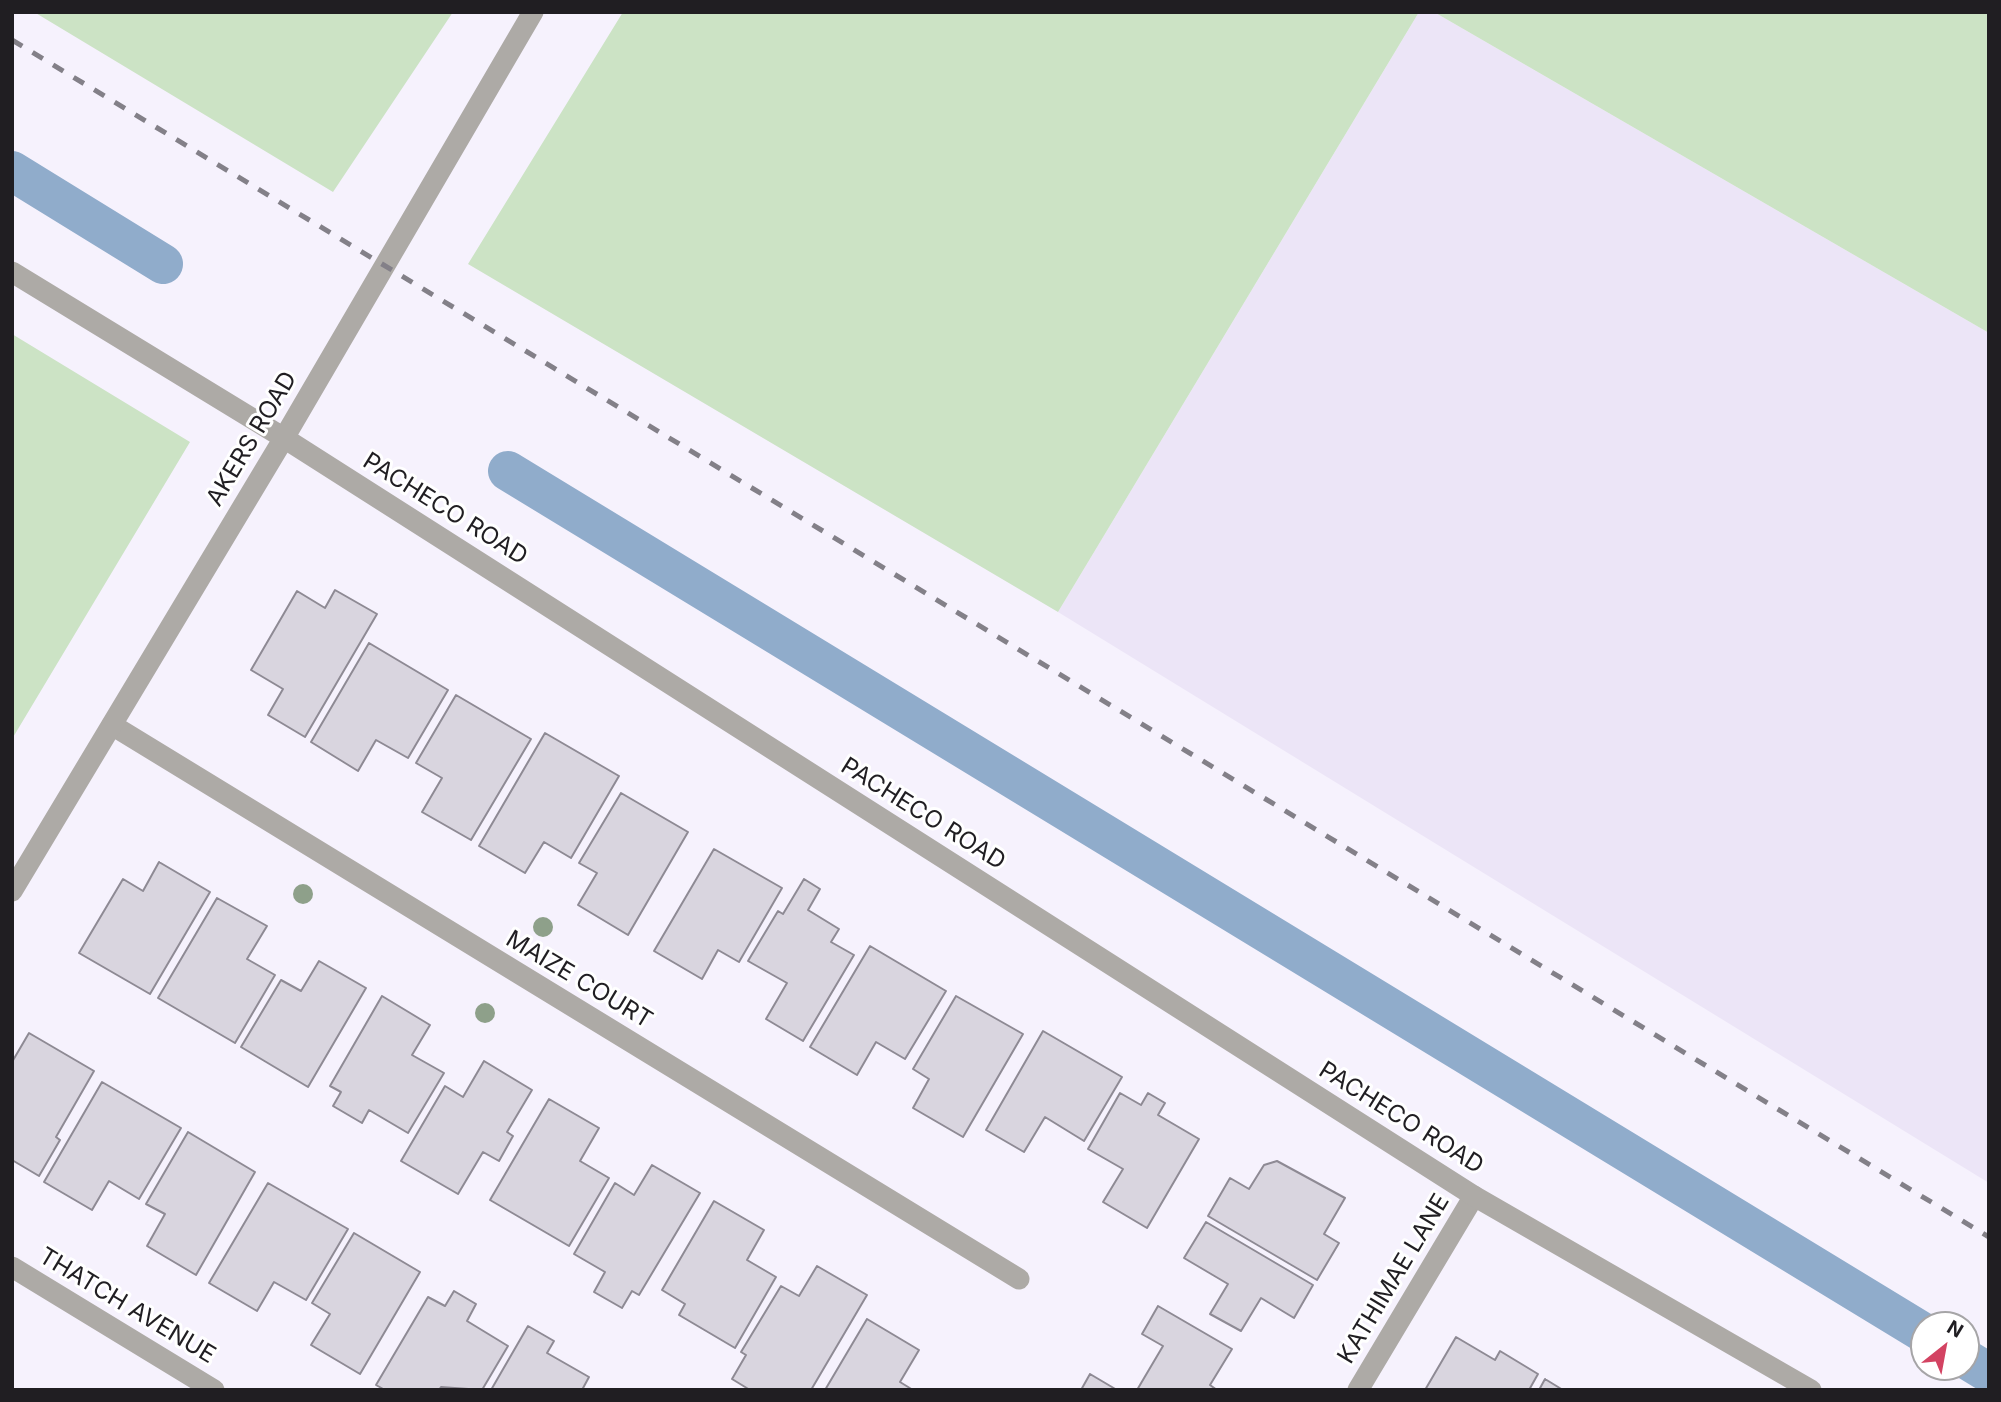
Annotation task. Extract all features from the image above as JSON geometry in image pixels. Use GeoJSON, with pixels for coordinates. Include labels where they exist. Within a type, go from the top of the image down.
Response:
{"type":"FeatureCollection","features":[{"type":"Feature","properties":{"kind":"street","name":"AKERS ROAD"},"geometry":{"type":"LineString","coordinates":[[12,891],[284,438],[533,12]]}},
{"type":"Feature","properties":{"kind":"street","name":"PACHECO ROAD"},"geometry":{"type":"LineString","coordinates":[[12,272],[284,438],[1474,1196],[1811,1390]]}},
{"type":"Feature","properties":{"kind":"street","name":"MAIZE COURT"},"geometry":{"type":"LineString","coordinates":[[112,725],[1019,1279]]}},
{"type":"Feature","properties":{"kind":"street","name":"KATHIMAE LANE"},"geometry":{"type":"LineString","coordinates":[[1358,1390],[1474,1196]]}},
{"type":"Feature","properties":{"kind":"street","name":"THATCH AVENUE"},"geometry":{"type":"LineString","coordinates":[[12,1267],[214,1390]]}},
{"type":"Feature","properties":{"kind":"shaded area"},"geometry":{"type":"Polygon","coordinates":[[[1419,12],[1434,12],[1989,333],[1989,1183],[1058,612],[1419,12]]]}},
{"type":"Feature","properties":{"kind":"green space"},"geometry":{"type":"Polygon","coordinates":[[[34,12],[453,12],[333,192],[34,12]]]}},
{"type":"Feature","properties":{"kind":"green space"},"geometry":{"type":"Polygon","coordinates":[[[623,12],[1419,12],[1058,612],[468,264],[623,12]]]}},
{"type":"Feature","properties":{"kind":"green space"},"geometry":{"type":"Polygon","coordinates":[[[1434,12],[1989,12],[1989,333],[1434,12]]]}},
{"type":"Feature","properties":{"kind":"green space"},"geometry":{"type":"Polygon","coordinates":[[[12,334],[190,442],[12,739],[12,334]]]}},
{"type":"Feature","properties":{"kind":"building"},"geometry":{"type":"Polygon","coordinates":[[[335,590],[377,614],[305,737],[268,715],[283,689],[251,670],[297,591],[325,608],[335,590]]]}},
{"type":"Feature","properties":{"kind":"building"},"geometry":{"type":"Polygon","coordinates":[[[369,643],[448,690],[408,758],[376,740],[358,771],[311,742],[369,643]]]}},
{"type":"Feature","properties":{"kind":"building"},"geometry":{"type":"Polygon","coordinates":[[[456,695],[531,739],[471,840],[422,812],[442,778],[416,763],[456,695]]]}},
{"type":"Feature","properties":{"kind":"building"},"geometry":{"type":"Polygon","coordinates":[[[545,733],[619,776],[571,858],[544,842],[525,873],[479,846],[545,733]]]}},
{"type":"Feature","properties":{"kind":"building"},"geometry":{"type":"Polygon","coordinates":[[[621,793],[688,832],[628,935],[578,905],[597,873],[579,863],[621,793]]]}},
{"type":"Feature","properties":{"kind":"building"},"geometry":{"type":"Polygon","coordinates":[[[714,849],[782,888],[739,962],[718,950],[702,979],[654,951],[714,849]]]}},
{"type":"Feature","properties":{"kind":"building"},"geometry":{"type":"Polygon","coordinates":[[[159,862],[210,892],[150,994],[79,953],[123,879],[143,891],[159,862]]]}},
{"type":"Feature","properties":{"kind":"building"},"geometry":{"type":"Polygon","coordinates":[[[804,879],[820,889],[808,910],[839,929],[831,942],[854,955],[803,1041],[766,1019],[787,983],[748,961],[778,911],[783,914],[804,879]]]}},
{"type":"Feature","properties":{"kind":"building"},"geometry":{"type":"Polygon","coordinates":[[[217,898],[267,926],[247,959],[275,975],[235,1043],[158,998],[217,898]]]}},
{"type":"Feature","properties":{"kind":"building"},"geometry":{"type":"Polygon","coordinates":[[[870,946],[946,991],[905,1059],[876,1042],[857,1075],[810,1047],[870,946]]]}},
{"type":"Feature","properties":{"kind":"building"},"geometry":{"type":"Polygon","coordinates":[[[319,961],[366,988],[308,1087],[241,1047],[281,980],[301,991],[319,961]]]}},
{"type":"Feature","properties":{"kind":"building"},"geometry":{"type":"Polygon","coordinates":[[[382,996],[430,1025],[412,1055],[444,1073],[408,1133],[369,1110],[362,1123],[333,1106],[341,1092],[330,1086],[382,996]]]}},
{"type":"Feature","properties":{"kind":"building"},"geometry":{"type":"Polygon","coordinates":[[[956,996],[1023,1034],[963,1137],[913,1108],[929,1079],[913,1069],[956,996]]]}},
{"type":"Feature","properties":{"kind":"building"},"geometry":{"type":"Polygon","coordinates":[[[1043,1031],[1122,1077],[1084,1141],[1045,1117],[1024,1152],[986,1130],[1043,1031]]]}},
{"type":"Feature","properties":{"kind":"building"},"geometry":{"type":"Polygon","coordinates":[[[29,1033],[94,1071],[56,1137],[60,1140],[39,1176],[12,1160],[12,1062],[29,1033]]]}},
{"type":"Feature","properties":{"kind":"building"},"geometry":{"type":"Polygon","coordinates":[[[484,1061],[532,1090],[507,1132],[513,1136],[499,1161],[483,1152],[458,1194],[401,1161],[445,1086],[463,1097],[484,1061]]]}},
{"type":"Feature","properties":{"kind":"building"},"geometry":{"type":"Polygon","coordinates":[[[102,1082],[181,1128],[139,1199],[109,1181],[92,1210],[44,1182],[102,1082]]]}},
{"type":"Feature","properties":{"kind":"building"},"geometry":{"type":"Polygon","coordinates":[[[1120,1093],[1141,1105],[1148,1093],[1165,1103],[1158,1115],[1199,1139],[1147,1228],[1103,1202],[1123,1169],[1088,1149],[1120,1093]]]}},
{"type":"Feature","properties":{"kind":"building"},"geometry":{"type":"Polygon","coordinates":[[[549,1099],[599,1128],[580,1161],[609,1178],[569,1246],[490,1200],[549,1099]]]}},
{"type":"Feature","properties":{"kind":"building"},"geometry":{"type":"Polygon","coordinates":[[[188,1132],[255,1172],[196,1275],[147,1246],[165,1214],[146,1204],[188,1132]]]}},
{"type":"Feature","properties":{"kind":"building"},"geometry":{"type":"Polygon","coordinates":[[[1277,1161],[1345,1198],[1324,1234],[1339,1243],[1317,1280],[1208,1216],[1230,1178],[1249,1189],[1264,1165],[1277,1161]]]}},
{"type":"Feature","properties":{"kind":"building"},"geometry":{"type":"Polygon","coordinates":[[[652,1165],[700,1193],[639,1295],[632,1291],[622,1308],[594,1292],[605,1272],[574,1254],[615,1183],[634,1195],[652,1165]]]}},
{"type":"Feature","properties":{"kind":"building"},"geometry":{"type":"Polygon","coordinates":[[[268,1183],[348,1229],[306,1300],[274,1282],[257,1311],[209,1283],[268,1183]]]}},
{"type":"Feature","properties":{"kind":"building"},"geometry":{"type":"Polygon","coordinates":[[[714,1201],[764,1230],[747,1260],[776,1277],[735,1348],[679,1315],[685,1304],[662,1290],[714,1201]]]}},
{"type":"Feature","properties":{"kind":"building"},"geometry":{"type":"Polygon","coordinates":[[[1206,1222],[1313,1285],[1294,1318],[1261,1298],[1241,1331],[1210,1314],[1228,1284],[1184,1258],[1206,1222]]]}},
{"type":"Feature","properties":{"kind":"building"},"geometry":{"type":"Polygon","coordinates":[[[354,1233],[420,1272],[360,1374],[311,1345],[330,1314],[312,1303],[354,1233]]]}},
{"type":"Feature","properties":{"kind":"building"},"geometry":{"type":"Polygon","coordinates":[[[817,1266],[867,1295],[811,1390],[750,1390],[732,1379],[746,1355],[741,1352],[781,1286],[799,1296],[817,1266]]]}},
{"type":"Feature","properties":{"kind":"building"},"geometry":{"type":"Polygon","coordinates":[[[454,1291],[476,1304],[467,1321],[508,1346],[482,1390],[441,1387],[439,1390],[385,1390],[376,1385],[428,1297],[445,1306],[454,1291]]]}},
{"type":"Feature","properties":{"kind":"building"},"geometry":{"type":"Polygon","coordinates":[[[1158,1306],[1232,1349],[1210,1385],[1217,1390],[1137,1390],[1163,1346],[1142,1334],[1158,1306]]]}},
{"type":"Feature","properties":{"kind":"building"},"geometry":{"type":"Polygon","coordinates":[[[867,1319],[919,1350],[900,1382],[913,1390],[825,1390],[867,1319]]]}},
{"type":"Feature","properties":{"kind":"building"},"geometry":{"type":"Polygon","coordinates":[[[528,1326],[554,1341],[547,1353],[589,1377],[582,1390],[491,1390],[528,1326]]]}},
{"type":"Feature","properties":{"kind":"building"},"geometry":{"type":"Polygon","coordinates":[[[1456,1337],[1495,1360],[1500,1351],[1538,1374],[1529,1390],[1425,1390],[1456,1337]]]}},
{"type":"Feature","properties":{"kind":"building"},"geometry":{"type":"Polygon","coordinates":[[[1090,1374],[1117,1390],[1081,1390],[1090,1374]]]}},
{"type":"Feature","properties":{"kind":"building"},"geometry":{"type":"Polygon","coordinates":[[[1545,1379],[1563,1390],[1539,1390],[1545,1379]]]}},
{"type":"Feature","properties":{"kind":"waterway"},"geometry":{"type":"LineString","coordinates":[[12,171],[163,264]]}},
{"type":"Feature","properties":{"kind":"waterway"},"geometry":{"type":"LineString","coordinates":[[508,471],[1910,1324]]}},
{"type":"Feature","properties":{"kind":"waterway"},"geometry":{"type":"LineString","coordinates":[[1980,1368],[1989,1373]]}},
{"type":"Feature","properties":{"kind":"railway"},"geometry":{"type":"LineString","coordinates":[[12,40],[1989,1237]]}}]}
